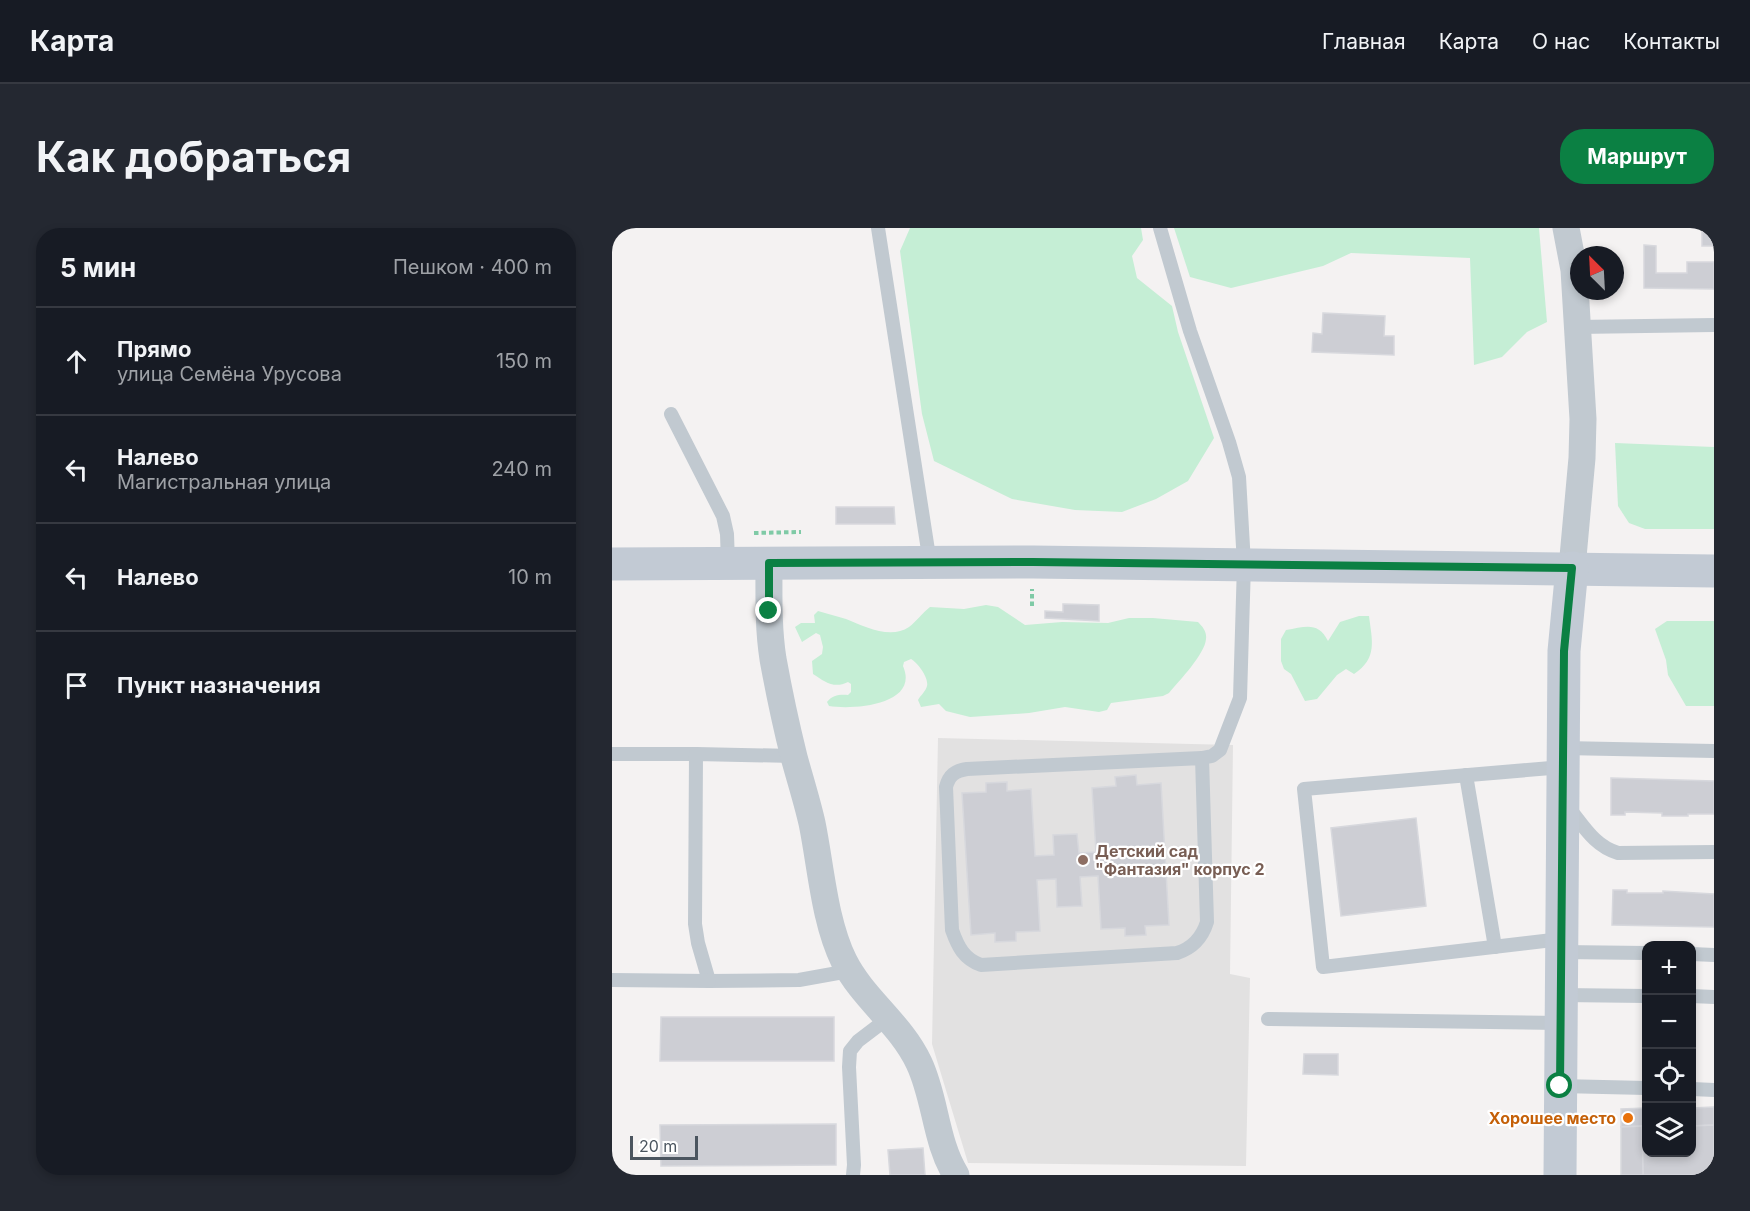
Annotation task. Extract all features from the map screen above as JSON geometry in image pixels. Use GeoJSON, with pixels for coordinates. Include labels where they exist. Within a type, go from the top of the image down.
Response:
{"type":"FeatureCollection","features":[{"type":"Feature","properties":{"kind":"main road"},"geometry":{"type":"LineString","coordinates":[[612,564],[1245,564],[1714,571]]}},
{"type":"Feature","properties":{"kind":"main road"},"geometry":{"type":"LineString","coordinates":[[1560,1175],[1564,651],[1572,568]]}},
{"type":"Feature","properties":{"kind":"street"},"geometry":{"type":"LineString","coordinates":[[1566,228],[1574,270],[1583,429],[1572,568]]}},
{"type":"Feature","properties":{"kind":"street"},"geometry":{"type":"LineString","coordinates":[[769,563],[770,632],[773,658],[811,821],[832,925],[849,971],[909,1046],[924,1074],[944,1152],[957,1175]]}},
{"type":"Feature","properties":{"kind":"lane"},"geometry":{"type":"LineString","coordinates":[[878,228],[930,563]]}},
{"type":"Feature","properties":{"kind":"lane"},"geometry":{"type":"LineString","coordinates":[[1160,228],[1190,331],[1237,468],[1242,503],[1245,564],[1240,698],[1220,750],[1212,756],[967,769],[953,773],[946,787],[952,930],[962,952],[970,961],[981,964],[1177,953],[1197,943],[1204,932],[1206,922],[1202,758]]}},
{"type":"Feature","properties":{"kind":"lane"},"geometry":{"type":"LineString","coordinates":[[1577,327],[1714,325]]}},
{"type":"Feature","properties":{"kind":"lane"},"geometry":{"type":"LineString","coordinates":[[671,414],[723,516],[727,534],[728,563]]}},
{"type":"Feature","properties":{"kind":"lane"},"geometry":{"type":"LineString","coordinates":[[1642,953],[1561,945],[1495,947],[1323,968],[1304,789],[1466,775],[1562,771],[1714,751]]}},
{"type":"Feature","properties":{"kind":"lane"},"geometry":{"type":"LineString","coordinates":[[612,754],[794,756]]}},
{"type":"Feature","properties":{"kind":"lane"},"geometry":{"type":"LineString","coordinates":[[696,754],[695,924],[709,981]]}},
{"type":"Feature","properties":{"kind":"lane"},"geometry":{"type":"LineString","coordinates":[[1562,771],[1592,837],[1608,850],[1618,853],[1714,852]]}},
{"type":"Feature","properties":{"kind":"lane"},"geometry":{"type":"LineString","coordinates":[[1466,775],[1495,947]]}},
{"type":"Feature","properties":{"kind":"lane"},"geometry":{"type":"LineString","coordinates":[[1696,954],[1714,955]]}},
{"type":"Feature","properties":{"kind":"lane"},"geometry":{"type":"LineString","coordinates":[[612,980],[799,980],[849,971]]}},
{"type":"Feature","properties":{"kind":"lane"},"geometry":{"type":"LineString","coordinates":[[1696,996],[1714,997]]}},
{"type":"Feature","properties":{"kind":"lane"},"geometry":{"type":"LineString","coordinates":[[1268,1019],[1561,1009],[1642,997]]}},
{"type":"Feature","properties":{"kind":"lane"},"geometry":{"type":"LineString","coordinates":[[853,1175],[850,1052],[858,1041],[887,1018]]}},
{"type":"Feature","properties":{"kind":"lane"},"geometry":{"type":"LineString","coordinates":[[1560,1086],[1642,1088]]}},
{"type":"Feature","properties":{"kind":"lane"},"geometry":{"type":"LineString","coordinates":[[1696,1089],[1714,1090]]}},
{"type":"Feature","properties":{"kind":"shaded area","name":"Детский сад \"Фантазия\" корпус 2"},"geometry":{"type":"Polygon","coordinates":[[[938,738],[1233,745],[1230,974],[1250,978],[1246,1166],[968,1163],[932,1044],[938,738]]]}},
{"type":"Feature","properties":{"kind":"green space"},"geometry":{"type":"Polygon","coordinates":[[[910,228],[1141,228],[1143,240],[1132,256],[1137,278],[1172,306],[1178,332],[1214,438],[1188,481],[1156,499],[1122,512],[1075,510],[1012,499],[934,461],[922,414],[900,251],[910,228]]]}},
{"type":"Feature","properties":{"kind":"green space"},"geometry":{"type":"Polygon","coordinates":[[[1174,228],[1539,228],[1547,322],[1527,332],[1502,357],[1474,365],[1470,258],[1351,253],[1323,266],[1231,288],[1190,277],[1174,228]]]}},
{"type":"Feature","properties":{"kind":"green space"},"geometry":{"type":"Polygon","coordinates":[[[1615,443],[1714,447],[1714,529],[1645,529],[1629,523],[1618,506],[1615,443]]]}},
{"type":"Feature","properties":{"kind":"green space"},"geometry":{"type":"Polygon","coordinates":[[[986,605],[998,607],[1025,625],[1062,622],[1108,623],[1129,618],[1198,622],[1206,634],[1205,645],[1191,667],[1169,693],[1163,696],[1111,703],[1107,710],[1099,712],[1065,707],[1029,713],[970,717],[946,711],[939,704],[921,707],[918,700],[927,683],[922,671],[911,659],[904,662],[906,679],[902,689],[893,697],[881,702],[853,707],[829,706],[827,702],[831,698],[848,695],[851,692],[851,684],[848,682],[838,685],[830,684],[813,674],[812,661],[822,654],[820,635],[816,633],[802,642],[795,627],[801,623],[815,623],[814,615],[818,611],[877,631],[894,632],[909,627],[930,607],[964,609],[986,605]]]}},
{"type":"Feature","properties":{"kind":"green space"},"geometry":{"type":"Polygon","coordinates":[[[1359,616],[1369,616],[1372,648],[1367,662],[1354,674],[1346,669],[1337,675],[1317,699],[1305,701],[1291,674],[1284,669],[1281,661],[1281,639],[1286,630],[1315,628],[1320,630],[1328,641],[1340,622],[1359,616]]]}},
{"type":"Feature","properties":{"kind":"green space"},"geometry":{"type":"Polygon","coordinates":[[[1667,621],[1714,621],[1714,706],[1686,706],[1668,675],[1666,660],[1655,629],[1667,621]]]}},
{"type":"Feature","properties":{"kind":"building"},"geometry":{"type":"Polygon","coordinates":[[[1702,228],[1714,228],[1714,246],[1702,246],[1702,228]]]}},
{"type":"Feature","properties":{"kind":"building"},"geometry":{"type":"Polygon","coordinates":[[[1644,245],[1656,246],[1656,273],[1687,273],[1687,262],[1714,262],[1714,289],[1644,288],[1644,245]]]}},
{"type":"Feature","properties":{"kind":"building"},"geometry":{"type":"Polygon","coordinates":[[[1323,313],[1385,316],[1384,336],[1394,336],[1394,355],[1312,352],[1313,333],[1322,334],[1323,313]]]}},
{"type":"Feature","properties":{"kind":"building"},"geometry":{"type":"Polygon","coordinates":[[[836,507],[894,507],[895,524],[836,524],[836,507]]]}},
{"type":"Feature","properties":{"kind":"building"},"geometry":{"type":"Polygon","coordinates":[[[1063,604],[1099,605],[1099,621],[1045,618],[1045,611],[1063,612],[1063,604]]]}},
{"type":"Feature","properties":{"kind":"building"},"geometry":{"type":"Polygon","coordinates":[[[1136,775],[1137,785],[1161,783],[1169,925],[1145,926],[1146,935],[1125,936],[1125,928],[1101,929],[1098,876],[1080,877],[1082,906],[1057,907],[1056,879],[1037,880],[1040,931],[1016,932],[1016,941],[995,942],[995,933],[971,935],[962,793],[986,792],[986,783],[1007,782],[1007,791],[1031,789],[1035,856],[1054,855],[1053,835],[1077,834],[1079,853],[1096,852],[1092,788],[1116,786],[1115,777],[1136,775]]]}},
{"type":"Feature","properties":{"kind":"building"},"geometry":{"type":"Polygon","coordinates":[[[1611,778],[1714,781],[1714,814],[1662,816],[1662,813],[1625,812],[1625,815],[1611,815],[1611,778]]]}},
{"type":"Feature","properties":{"kind":"building"},"geometry":{"type":"Polygon","coordinates":[[[1416,818],[1426,906],[1341,916],[1331,828],[1416,818]]]}},
{"type":"Feature","properties":{"kind":"building"},"geometry":{"type":"Polygon","coordinates":[[[1613,890],[1627,890],[1627,893],[1663,893],[1663,891],[1714,894],[1714,927],[1612,925],[1613,890]]]}},
{"type":"Feature","properties":{"kind":"building"},"geometry":{"type":"Polygon","coordinates":[[[661,1017],[834,1017],[834,1061],[660,1061],[661,1017]]]}},
{"type":"Feature","properties":{"kind":"building"},"geometry":{"type":"Polygon","coordinates":[[[1304,1054],[1338,1054],[1338,1075],[1303,1074],[1304,1054]]]}},
{"type":"Feature","properties":{"kind":"building"},"geometry":{"type":"Polygon","coordinates":[[[1714,1107],[1714,1125],[1696,1126],[1696,1108],[1714,1107]]]}},
{"type":"Feature","properties":{"kind":"building"},"geometry":{"type":"Polygon","coordinates":[[[1642,1108],[1642,1126],[1621,1127],[1621,1109],[1642,1108]]]}},
{"type":"Feature","properties":{"kind":"building"},"geometry":{"type":"Polygon","coordinates":[[[836,1124],[836,1165],[661,1166],[660,1125],[836,1124]]]}},
{"type":"Feature","properties":{"kind":"building"},"geometry":{"type":"Polygon","coordinates":[[[1714,1125],[1714,1175],[1643,1175],[1643,1157],[1696,1157],[1696,1126],[1714,1125]]]}},
{"type":"Feature","properties":{"kind":"building"},"geometry":{"type":"Polygon","coordinates":[[[1642,1126],[1643,1175],[1621,1175],[1621,1127],[1642,1126]]]}},
{"type":"Feature","properties":{"kind":"building"},"geometry":{"type":"Polygon","coordinates":[[[923,1148],[925,1175],[890,1175],[888,1150],[923,1148]]]}},
{"type":"Feature","properties":{"kind":"place","name":"Детский сад \"Фантазия\" корпус 2"},"geometry":{"type":"Point","coordinates":[1083,860]}},
{"type":"Feature","properties":{"kind":"place","name":"Хорошее место"},"geometry":{"type":"Point","coordinates":[1628,1118]}},
{"type":"Feature","properties":{"kind":"route"},"geometry":{"type":"LineString","coordinates":[[769,611],[769,563],[1033,562],[1572,568],[1564,651],[1560,1086]]}}]}
